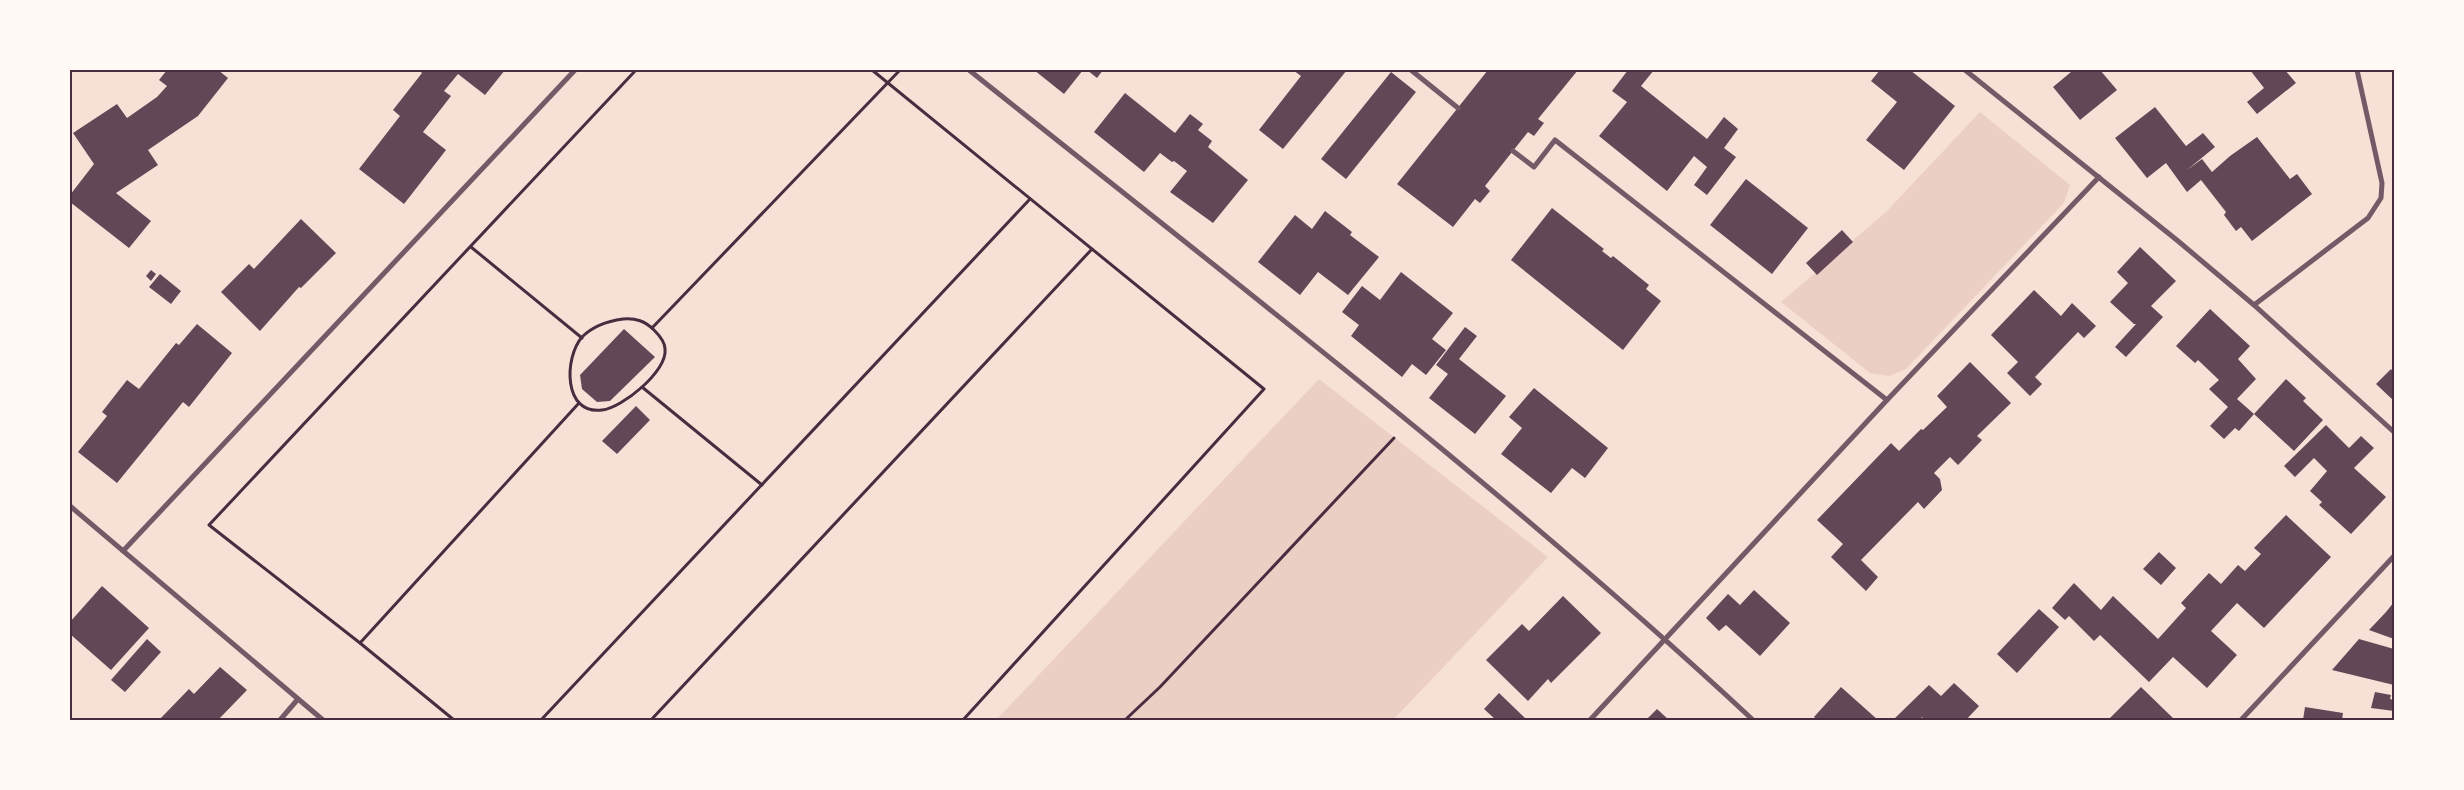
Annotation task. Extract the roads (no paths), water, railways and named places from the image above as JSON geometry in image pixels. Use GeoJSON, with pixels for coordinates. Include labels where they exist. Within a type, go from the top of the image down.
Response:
{"type":"FeatureCollection","features":[{"type":"Feature","properties":{"kind":"street"},"geometry":{"type":"LineString","coordinates":[[123,551],[575,70]]}},
{"type":"Feature","properties":{"kind":"street"},"geometry":{"type":"LineString","coordinates":[[970,70],[1409,422],[1666,639],[1753,720]]}},
{"type":"Feature","properties":{"kind":"street"},"geometry":{"type":"LineString","coordinates":[[1411,70],[1458,108]]}},
{"type":"Feature","properties":{"kind":"street"},"geometry":{"type":"LineString","coordinates":[[1965,70],[2254,304],[2394,432]]}},
{"type":"Feature","properties":{"kind":"street"},"geometry":{"type":"LineString","coordinates":[[2254,304],[2368,218],[2381,198],[2382,176],[2356,70]]}},
{"type":"Feature","properties":{"kind":"street"},"geometry":{"type":"LineString","coordinates":[[1513,152],[1534,167],[1555,140],[1887,400]]}},
{"type":"Feature","properties":{"kind":"street"},"geometry":{"type":"LineString","coordinates":[[1590,720],[1887,400],[2099,177]]}},
{"type":"Feature","properties":{"kind":"street"},"geometry":{"type":"LineString","coordinates":[[70,506],[323,720]]}},
{"type":"Feature","properties":{"kind":"street"},"geometry":{"type":"LineString","coordinates":[[2241,720],[2394,556]]}},
{"type":"Feature","properties":{"kind":"street"},"geometry":{"type":"LineString","coordinates":[[280,720],[298,699]]}}]}
